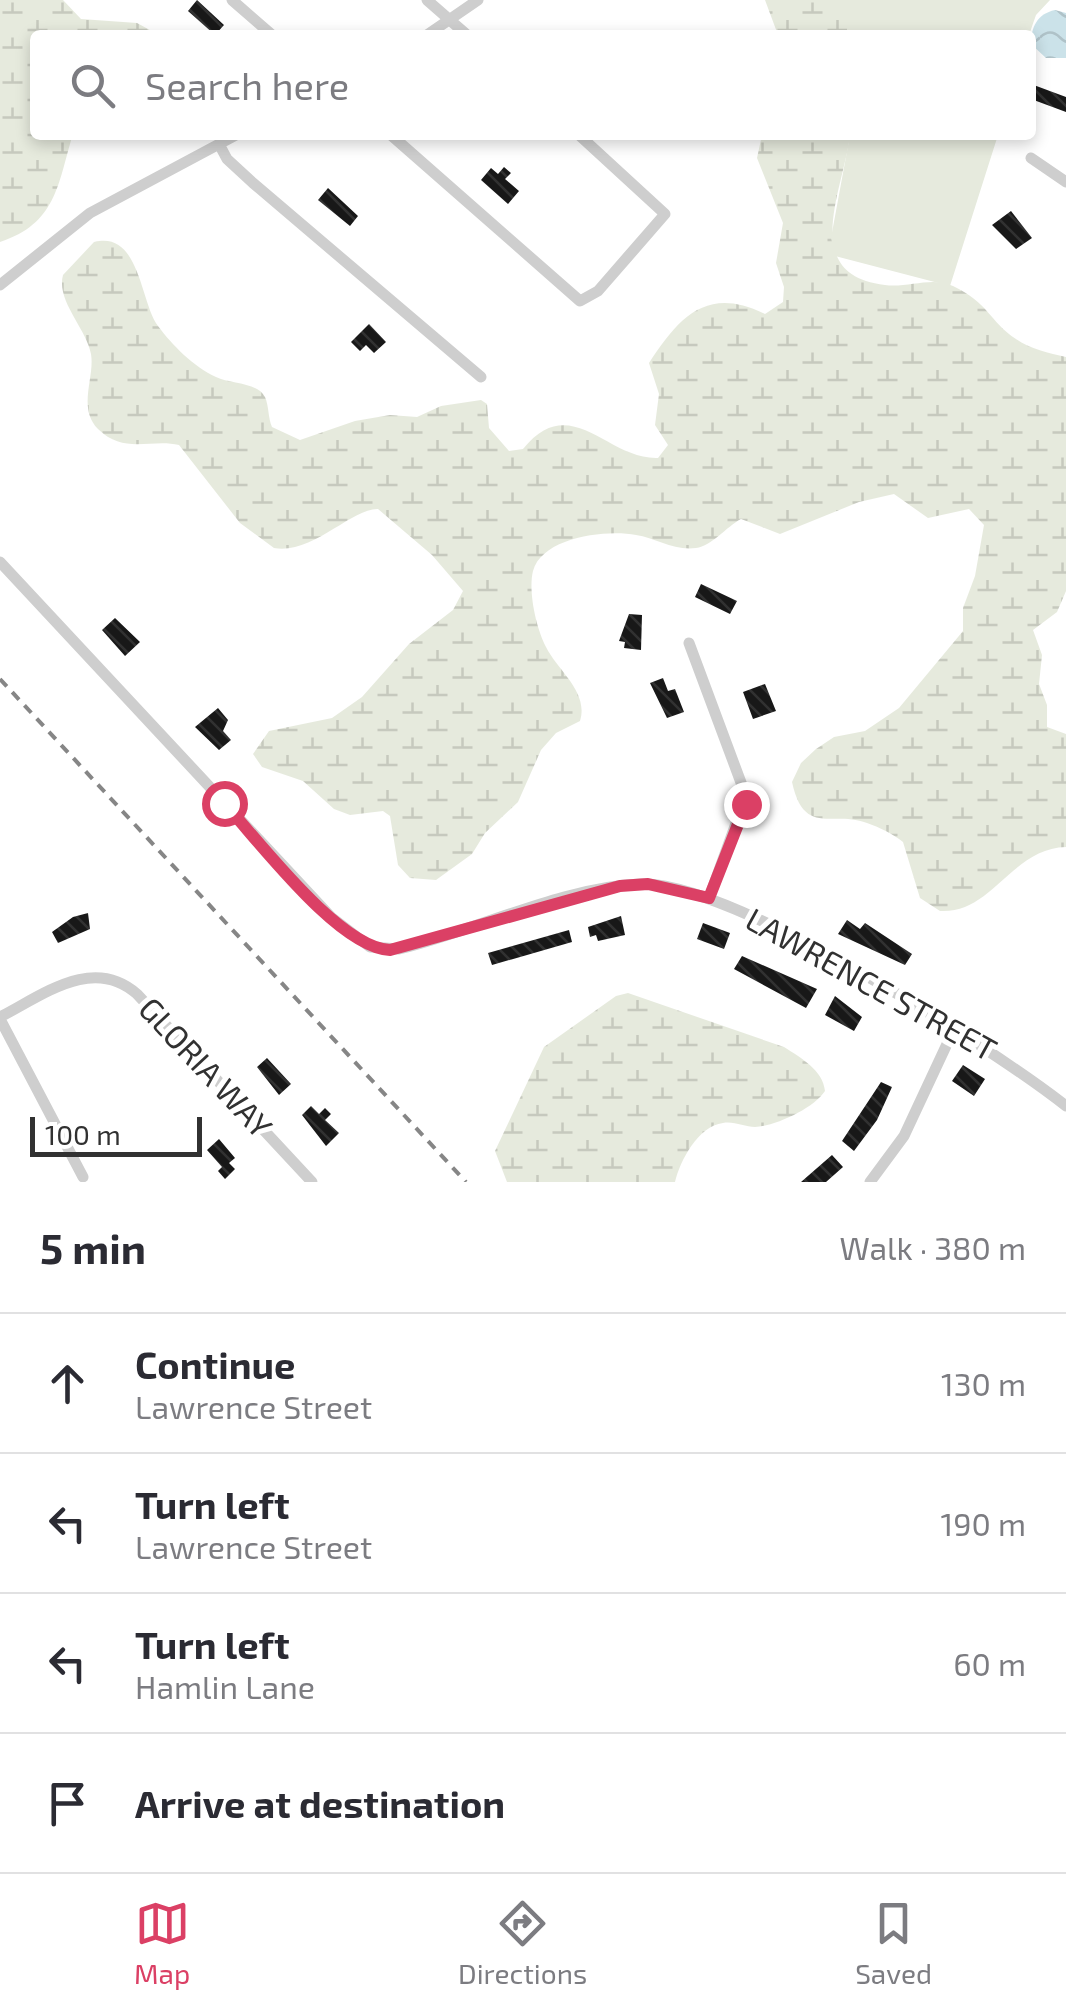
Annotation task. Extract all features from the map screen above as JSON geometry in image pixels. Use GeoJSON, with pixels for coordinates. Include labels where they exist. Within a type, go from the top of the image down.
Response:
{"type":"FeatureCollection","features":[{"type":"Feature","properties":{"kind":"street"},"geometry":{"type":"LineString","coordinates":[[232,0],[266,30]]}},
{"type":"Feature","properties":{"kind":"street"},"geometry":{"type":"LineString","coordinates":[[427,0],[461,30]]}},
{"type":"Feature","properties":{"kind":"street"},"geometry":{"type":"LineString","coordinates":[[436,30],[478,0]]}},
{"type":"Feature","properties":{"kind":"street"},"geometry":{"type":"LineString","coordinates":[[0,285],[90,213],[227,140]]}},
{"type":"Feature","properties":{"kind":"street"},"geometry":{"type":"LineString","coordinates":[[396,140],[580,302],[598,292],[663,218],[664,210],[585,140]]}},
{"type":"Feature","properties":{"kind":"street"},"geometry":{"type":"LineString","coordinates":[[219,144],[227,159],[253,184],[481,377]]}},
{"type":"Feature","properties":{"kind":"street"},"geometry":{"type":"LineString","coordinates":[[1031,158],[1066,182]]}},
{"type":"Feature","properties":{"kind":"street","name":"LAWRENCE STREET"},"geometry":{"type":"LineString","coordinates":[[0,562],[331,917],[370,947],[390,950],[412,946],[620,886],[648,884],[709,898],[776,929],[1008,1061],[1066,1106]]}},
{"type":"Feature","properties":{"kind":"street"},"geometry":{"type":"LineString","coordinates":[[689,643],[746,796],[709,898]]}},
{"type":"Feature","properties":{"kind":"street","name":"GLORIA WAY"},"geometry":{"type":"LineString","coordinates":[[0,1018],[88,976],[110,978],[132,990],[312,1182]]}},
{"type":"Feature","properties":{"kind":"street"},"geometry":{"type":"LineString","coordinates":[[0,1018],[82,1176]]}},
{"type":"Feature","properties":{"kind":"street"},"geometry":{"type":"LineString","coordinates":[[870,1182],[904,1136],[954,1029]]}},
{"type":"Feature","properties":{"kind":"green space"},"geometry":{"type":"Polygon","coordinates":[[[0,0],[63,0],[81,19],[137,23],[150,30],[30,30],[30,140],[71,140],[58,186],[44,213],[33,225],[0,242],[0,0]]]}},
{"type":"Feature","properties":{"kind":"green space"},"geometry":{"type":"Polygon","coordinates":[[[765,0],[847,0],[847,30],[776,30],[765,0]]]}},
{"type":"Feature","properties":{"kind":"green space"},"geometry":{"type":"Polygon","coordinates":[[[847,0],[1050,0],[1036,15],[1031,30],[847,30],[847,0]]]}},
{"type":"Feature","properties":{"kind":"green space"},"geometry":{"type":"Polygon","coordinates":[[[761,140],[849,140],[833,226],[834,247],[842,265],[858,278],[885,285],[937,282],[953,286],[974,299],[1021,342],[1066,357],[1066,591],[1057,612],[1033,630],[1042,655],[1039,684],[1047,705],[1047,727],[1066,734],[1066,847],[1031,858],[974,902],[940,911],[920,898],[903,842],[867,823],[812,816],[797,799],[792,782],[801,763],[834,737],[865,731],[899,708],[963,631],[963,608],[975,576],[984,525],[969,509],[928,518],[894,494],[859,502],[780,534],[741,519],[708,544],[696,548],[609,533],[577,538],[549,550],[533,571],[534,609],[546,647],[576,691],[582,710],[580,721],[556,733],[541,750],[518,802],[485,833],[472,854],[436,880],[410,878],[398,865],[390,816],[383,811],[350,815],[334,809],[303,781],[262,767],[253,754],[269,731],[332,718],[362,697],[409,644],[453,610],[463,591],[432,555],[378,509],[356,516],[303,545],[274,548],[240,523],[179,445],[128,444],[108,437],[98,429],[89,411],[91,354],[67,305],[63,275],[94,242],[109,241],[121,247],[136,270],[152,315],[170,341],[208,373],[261,392],[272,427],[300,440],[355,421],[390,415],[417,417],[441,406],[481,400],[487,404],[489,428],[509,451],[523,449],[540,433],[557,426],[573,426],[640,456],[658,458],[668,445],[655,425],[659,394],[649,363],[672,332],[696,310],[711,305],[745,306],[765,314],[783,302],[784,287],[776,263],[783,223],[757,158],[761,140]]]}},
{"type":"Feature","properties":{"kind":"green space"},"geometry":{"type":"Polygon","coordinates":[[[849,140],[996,140],[950,286],[835,256],[831,238],[849,140]]]}},
{"type":"Feature","properties":{"kind":"green space"},"geometry":{"type":"Polygon","coordinates":[[[628,993],[784,1047],[816,1071],[825,1091],[804,1110],[773,1123],[755,1127],[731,1123],[714,1126],[698,1137],[675,1182],[507,1182],[495,1151],[544,1047],[616,996],[628,993]]]}},
{"type":"Feature","properties":{"kind":"water"},"geometry":{"type":"Polygon","coordinates":[[[1055,10],[1066,13],[1066,58],[1046,58],[1036,49],[1036,30],[1033,30],[1044,15],[1055,10]]]}},
{"type":"Feature","properties":{"kind":"building"},"geometry":{"type":"Polygon","coordinates":[[[197,0],[224,25],[220,30],[209,30],[188,11],[197,0]]]}},
{"type":"Feature","properties":{"kind":"building"},"geometry":{"type":"Polygon","coordinates":[[[1036,86],[1066,97],[1066,112],[1036,101],[1036,86]]]}},
{"type":"Feature","properties":{"kind":"building"},"geometry":{"type":"Polygon","coordinates":[[[504,167],[511,173],[505,179],[519,191],[508,204],[481,180],[491,168],[498,174],[504,167]]]}},
{"type":"Feature","properties":{"kind":"building"},"geometry":{"type":"Polygon","coordinates":[[[328,188],[358,216],[350,226],[318,200],[328,188]]]}},
{"type":"Feature","properties":{"kind":"building"},"geometry":{"type":"Polygon","coordinates":[[[1011,211],[1032,238],[1016,249],[992,225],[1011,211]]]}},
{"type":"Feature","properties":{"kind":"building"},"geometry":{"type":"Polygon","coordinates":[[[369,324],[386,342],[374,353],[366,345],[360,351],[351,342],[369,324]]]}},
{"type":"Feature","properties":{"kind":"building"},"geometry":{"type":"Polygon","coordinates":[[[701,584],[737,601],[730,614],[695,597],[701,584]]]}},
{"type":"Feature","properties":{"kind":"building"},"geometry":{"type":"Polygon","coordinates":[[[629,614],[642,615],[641,650],[624,648],[625,642],[619,641],[629,614]]]}},
{"type":"Feature","properties":{"kind":"building"},"geometry":{"type":"Polygon","coordinates":[[[115,618],[140,642],[125,656],[102,630],[115,618]]]}},
{"type":"Feature","properties":{"kind":"building"},"geometry":{"type":"Polygon","coordinates":[[[663,678],[668,691],[675,689],[684,712],[667,718],[650,683],[663,678]]]}},
{"type":"Feature","properties":{"kind":"building"},"geometry":{"type":"Polygon","coordinates":[[[765,684],[776,711],[753,719],[743,692],[765,684]]]}},
{"type":"Feature","properties":{"kind":"building"},"geometry":{"type":"Polygon","coordinates":[[[218,708],[228,720],[223,731],[231,740],[219,750],[195,727],[218,708]]]}},
{"type":"Feature","properties":{"kind":"building"},"geometry":{"type":"Polygon","coordinates":[[[88,913],[90,929],[58,943],[52,932],[73,917],[88,913]]]}},
{"type":"Feature","properties":{"kind":"building"},"geometry":{"type":"Polygon","coordinates":[[[621,916],[625,935],[598,941],[596,935],[590,937],[588,927],[621,916]]]}},
{"type":"Feature","properties":{"kind":"building"},"geometry":{"type":"Polygon","coordinates":[[[847,920],[860,929],[865,923],[912,954],[905,965],[838,934],[847,920]]]}},
{"type":"Feature","properties":{"kind":"building"},"geometry":{"type":"Polygon","coordinates":[[[703,923],[730,933],[724,949],[697,939],[703,923]]]}},
{"type":"Feature","properties":{"kind":"building"},"geometry":{"type":"Polygon","coordinates":[[[569,930],[572,942],[492,965],[488,953],[569,930]]]}},
{"type":"Feature","properties":{"kind":"building"},"geometry":{"type":"Polygon","coordinates":[[[742,956],[817,989],[806,1008],[734,969],[742,956]]]}},
{"type":"Feature","properties":{"kind":"building"},"geometry":{"type":"Polygon","coordinates":[[[835,996],[862,1017],[854,1031],[825,1015],[835,996]]]}},
{"type":"Feature","properties":{"kind":"building"},"geometry":{"type":"Polygon","coordinates":[[[267,1058],[291,1084],[279,1095],[257,1067],[267,1058]]]}},
{"type":"Feature","properties":{"kind":"building"},"geometry":{"type":"Polygon","coordinates":[[[963,1065],[985,1079],[974,1096],[952,1081],[963,1065]]]}},
{"type":"Feature","properties":{"kind":"building"},"geometry":{"type":"Polygon","coordinates":[[[881,1082],[892,1087],[877,1120],[854,1151],[842,1141],[881,1082]]]}},
{"type":"Feature","properties":{"kind":"building"},"geometry":{"type":"Polygon","coordinates":[[[311,1106],[319,1114],[325,1108],[331,1114],[325,1120],[339,1133],[326,1146],[302,1115],[311,1106]]]}},
{"type":"Feature","properties":{"kind":"building"},"geometry":{"type":"Polygon","coordinates":[[[219,1139],[235,1158],[229,1163],[235,1169],[225,1179],[218,1171],[222,1167],[207,1150],[219,1139]]]}},
{"type":"Feature","properties":{"kind":"building"},"geometry":{"type":"Polygon","coordinates":[[[832,1155],[843,1167],[826,1182],[801,1182],[832,1155]]]}},
{"type":"Feature","properties":{"kind":"railway"},"geometry":{"type":"LineString","coordinates":[[0,679],[466,1182]]}},
{"type":"Feature","properties":{"kind":"route"},"geometry":{"type":"LineString","coordinates":[[224,803],[344,930],[382,950],[412,946],[620,886],[648,884],[709,898],[746,804]]}}]}
